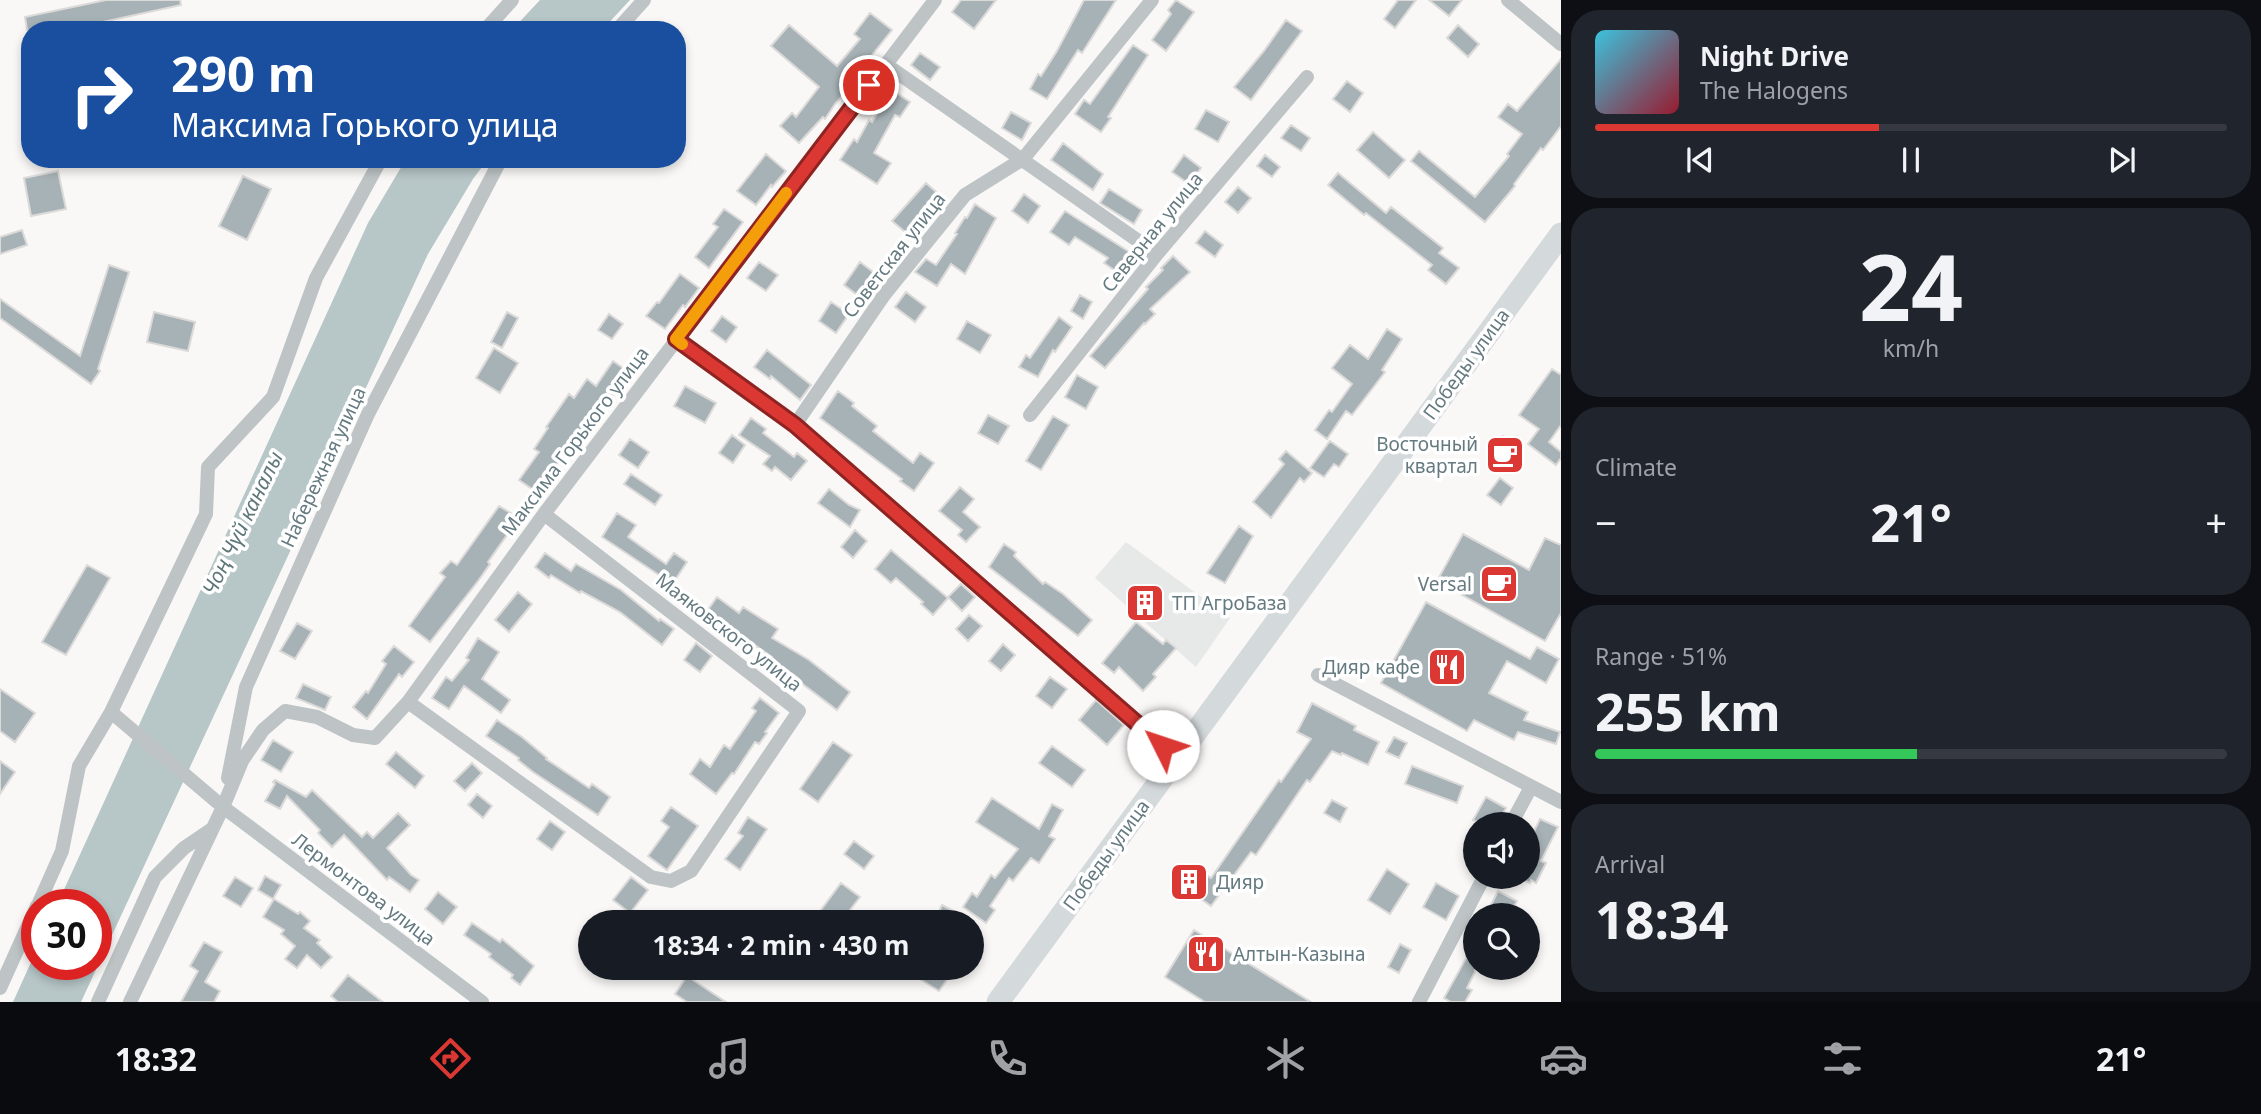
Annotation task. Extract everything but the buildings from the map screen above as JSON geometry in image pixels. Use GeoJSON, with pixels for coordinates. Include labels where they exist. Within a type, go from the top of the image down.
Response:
{"type":"FeatureCollection","features":[{"type":"Feature","properties":{"kind":"main road","name":"Победы улица"},"geometry":{"type":"LineString","coordinates":[[998,1002],[1561,234]]}},
{"type":"Feature","properties":{"kind":"street"},"geometry":{"type":"LineString","coordinates":[[493,21],[512,0]]}},
{"type":"Feature","properties":{"kind":"street"},"geometry":{"type":"LineString","coordinates":[[625,21],[644,0]]}},
{"type":"Feature","properties":{"kind":"street","name":"Максима Горького улица"},"geometry":{"type":"LineString","coordinates":[[223,807],[242,761],[263,730],[285,711],[317,717],[353,735],[375,738],[408,702],[544,514],[935,0]]}},
{"type":"Feature","properties":{"kind":"street","name":"Советская улица"},"geometry":{"type":"LineString","coordinates":[[795,425],[884,295],[965,195],[1023,159],[1152,0]]}},
{"type":"Feature","properties":{"kind":"street"},"geometry":{"type":"LineString","coordinates":[[1508,0],[1561,44]]}},
{"type":"Feature","properties":{"kind":"street"},"geometry":{"type":"LineString","coordinates":[[885,64],[1157,254]]}},
{"type":"Feature","properties":{"kind":"street","name":"Северная улица"},"geometry":{"type":"LineString","coordinates":[[1030,415],[1157,254],[1307,77]]}},
{"type":"Feature","properties":{"kind":"street"},"geometry":{"type":"LineString","coordinates":[[45,889],[62,851],[79,766],[111,712],[206,514],[208,467],[273,397],[316,278],[376,168]]}},
{"type":"Feature","properties":{"kind":"street","name":"Набережная улица"},"geometry":{"type":"LineString","coordinates":[[223,807],[246,687],[368,414],[496,168]]}},
{"type":"Feature","properties":{"kind":"street"},"geometry":{"type":"LineString","coordinates":[[676,339],[795,425],[1177,758]]}},
{"type":"Feature","properties":{"kind":"street","name":"Маяковского улица"},"geometry":{"type":"LineString","coordinates":[[408,702],[651,877],[671,881],[691,871],[799,711],[544,514]]}},
{"type":"Feature","properties":{"kind":"street"},"geometry":{"type":"LineString","coordinates":[[1318,675],[1561,802]]}},
{"type":"Feature","properties":{"kind":"street","name":"Лермонтова улица"},"geometry":{"type":"LineString","coordinates":[[111,712],[223,807],[482,1002]]}},
{"type":"Feature","properties":{"kind":"street"},"geometry":{"type":"LineString","coordinates":[[1517,812],[1531,787]]}},
{"type":"Feature","properties":{"kind":"street"},"geometry":{"type":"LineString","coordinates":[[130,1002],[223,807]]}},
{"type":"Feature","properties":{"kind":"street"},"geometry":{"type":"LineString","coordinates":[[99,1002],[155,877],[184,848],[212,829]]}},
{"type":"Feature","properties":{"kind":"street"},"geometry":{"type":"LineString","coordinates":[[1419,1002],[1478,889]]}},
{"type":"Feature","properties":{"kind":"street"},"geometry":{"type":"LineString","coordinates":[[0,988],[21,941]]}},
{"type":"Feature","properties":{"kind":"shaded area"},"geometry":{"type":"Polygon","coordinates":[[[1126,542],[1230,618],[1196,667],[1095,578],[1126,542]]]}},
{"type":"Feature","properties":{"kind":"water"},"geometry":{"type":"Polygon","coordinates":[[[540,0],[630,0],[610,21],[520,21],[540,0]]]}},
{"type":"Feature","properties":{"kind":"water","name":"Чоң Чүй каналы"},"geometry":{"type":"Polygon","coordinates":[[[401,168],[481,168],[428,254],[112,935],[112,889],[64,889],[368,223],[401,168]]]}},
{"type":"Feature","properties":{"kind":"water"},"geometry":{"type":"Polygon","coordinates":[[[23,980],[91,980],[81,1002],[13,1002],[23,980]]]}},
{"type":"Feature","properties":{"kind":"slow traffic"},"geometry":{"type":"LineString","coordinates":[[682,344],[676,339],[786,193]]}},
{"type":"Feature","properties":{"kind":"place","name":"Восточный квартал"},"geometry":{"type":"Point","coordinates":[1505,455]}},
{"type":"Feature","properties":{"kind":"place","name":"Versal"},"geometry":{"type":"Point","coordinates":[1499,584]}},
{"type":"Feature","properties":{"kind":"place","name":"ТП АгроБаза"},"geometry":{"type":"Point","coordinates":[1145,603]}},
{"type":"Feature","properties":{"kind":"place","name":"Дияр кафе"},"geometry":{"type":"Point","coordinates":[1447,667]}},
{"type":"Feature","properties":{"kind":"place","name":"Дияр"},"geometry":{"type":"Point","coordinates":[1189,882]}},
{"type":"Feature","properties":{"kind":"place","name":"Алтын-Казына"},"geometry":{"type":"Point","coordinates":[1206,954]}},
{"type":"Feature","properties":{"kind":"route"},"geometry":{"type":"LineString","coordinates":[[869,85],[676,339],[795,425],[1163,746]]}}]}
